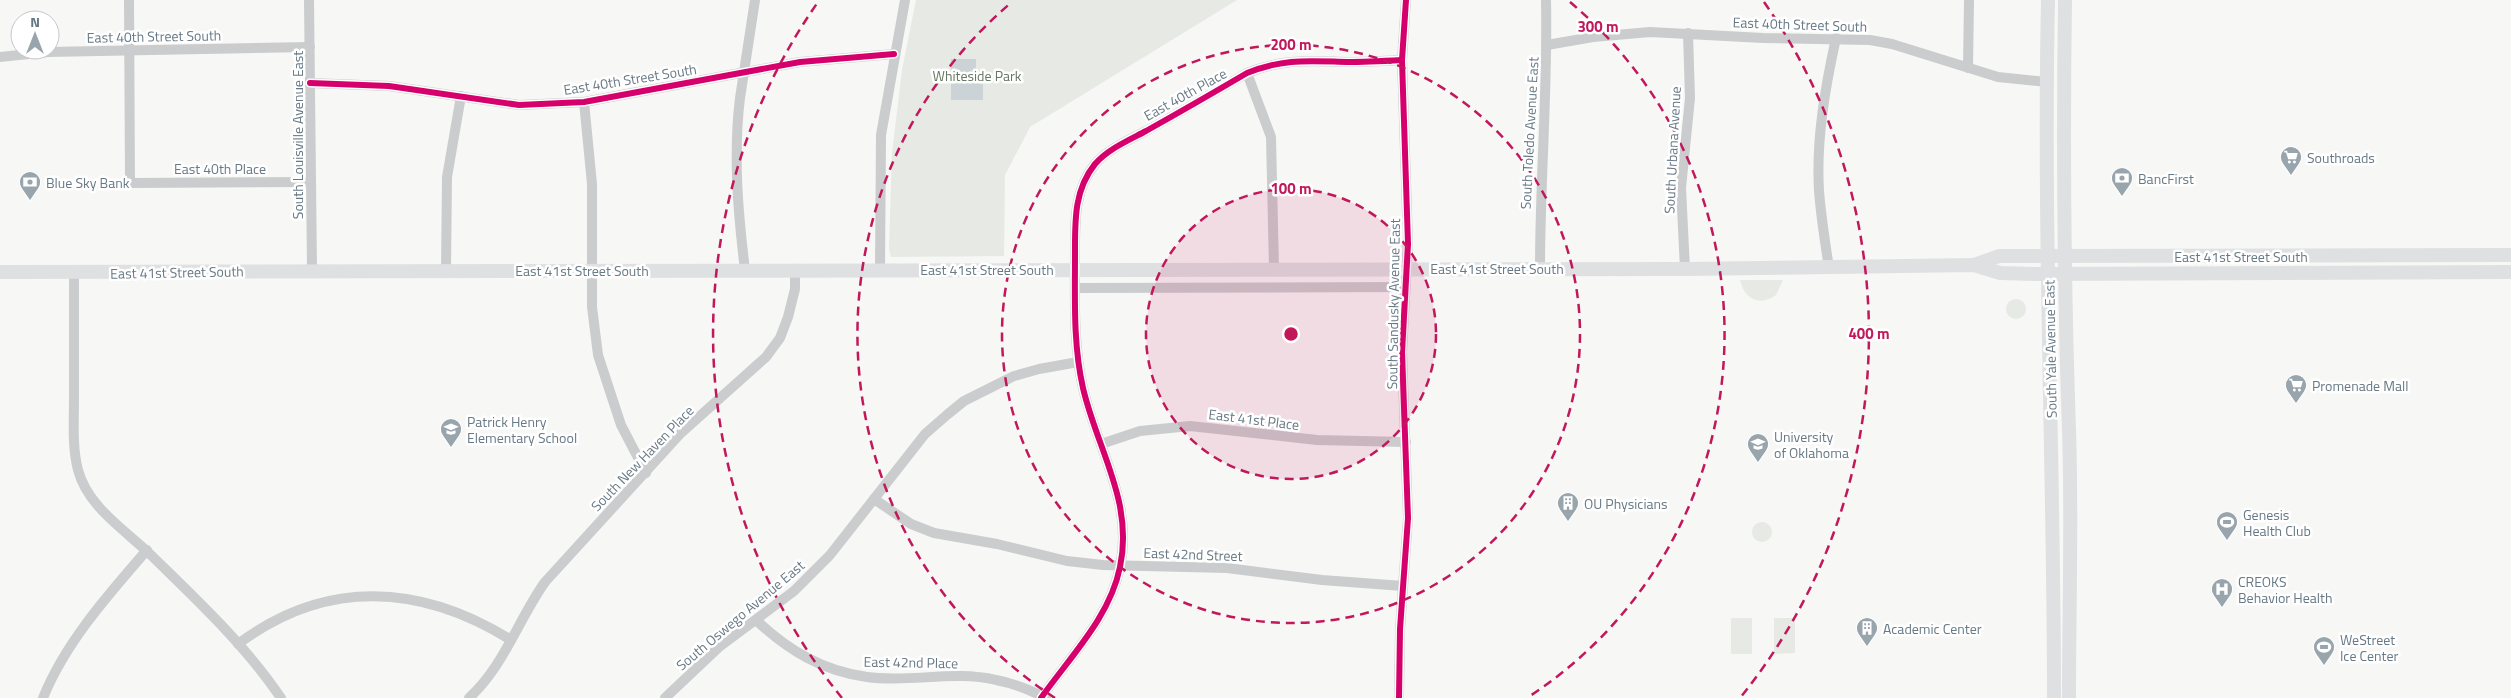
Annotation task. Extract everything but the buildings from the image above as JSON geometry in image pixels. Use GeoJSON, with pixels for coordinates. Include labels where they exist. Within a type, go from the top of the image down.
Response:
{"type":"FeatureCollection","features":[{"type":"Feature","properties":{"kind":"main road","name":"South Yale Avenue East"},"geometry":{"type":"LineString","coordinates":[[2048,0],[2048,274],[2054,698]]}},
{"type":"Feature","properties":{"kind":"main road","name":"South Yale Avenue East"},"geometry":{"type":"LineString","coordinates":[[2065,0],[2069,698]]}},
{"type":"Feature","properties":{"kind":"main road","name":"East 41st Street South"},"geometry":{"type":"LineString","coordinates":[[1974,265],[1999,256],[2511,255]]}},
{"type":"Feature","properties":{"kind":"main road"},"geometry":{"type":"LineString","coordinates":[[2332,272],[2338,256]]}},
{"type":"Feature","properties":{"kind":"main road"},"geometry":{"type":"LineString","coordinates":[[2338,256],[2347,273]]}},
{"type":"Feature","properties":{"kind":"main road","name":"East 41st Street South"},"geometry":{"type":"LineString","coordinates":[[0,272],[1075,268],[1685,269],[1974,265],[2000,273],[2048,274],[2511,272]]}},
{"type":"Feature","properties":{"kind":"main road"},"geometry":{"type":"LineString","coordinates":[[2052,494],[2068,517]]}},
{"type":"Feature","properties":{"kind":"street"},"geometry":{"type":"LineString","coordinates":[[128,0],[130,50]]}},
{"type":"Feature","properties":{"kind":"street","name":"South Louisville Avenue East"},"geometry":{"type":"LineString","coordinates":[[309,0],[312,270]]}},
{"type":"Feature","properties":{"kind":"street"},"geometry":{"type":"LineString","coordinates":[[745,270],[738,218],[737,172],[740,99],[755,0]]}},
{"type":"Feature","properties":{"kind":"street"},"geometry":{"type":"LineString","coordinates":[[880,269],[881,135],[905,0]]}},
{"type":"Feature","properties":{"kind":"street","name":"South Sandusky Avenue East"},"geometry":{"type":"LineString","coordinates":[[1399,698],[1403,586],[1408,518],[1402,352],[1408,244],[1402,60],[1406,0]]}},
{"type":"Feature","properties":{"kind":"street","name":"South Toledo Avenue East"},"geometry":{"type":"LineString","coordinates":[[1540,268],[1540,192],[1546,102],[1546,0]]}},
{"type":"Feature","properties":{"kind":"street"},"geometry":{"type":"LineString","coordinates":[[1968,68],[1969,0]]}},
{"type":"Feature","properties":{"kind":"street","name":"East 40th Street South"},"geometry":{"type":"LineString","coordinates":[[1547,45],[1593,37],[1631,34],[1688,33],[1763,38],[1836,38],[1892,44],[1998,77],[2047,82]]}},
{"type":"Feature","properties":{"kind":"street","name":"South Urbana Avenue"},"geometry":{"type":"LineString","coordinates":[[1685,269],[1681,188],[1690,98],[1688,33]]}},
{"type":"Feature","properties":{"kind":"street"},"geometry":{"type":"LineString","coordinates":[[1829,268],[1819,190],[1819,151],[1824,103],[1836,38]]}},
{"type":"Feature","properties":{"kind":"street","name":"East 40th Street South"},"geometry":{"type":"LineString","coordinates":[[0,57],[48,52],[310,47]]}},
{"type":"Feature","properties":{"kind":"street","name":"East 40th Place"},"geometry":{"type":"LineString","coordinates":[[130,50],[130,183],[310,182]]}},
{"type":"Feature","properties":{"kind":"street","name":"East 40th Street South"},"geometry":{"type":"LineString","coordinates":[[310,83],[386,86],[518,105],[584,102],[826,59],[894,54]]}},
{"type":"Feature","properties":{"kind":"street","name":"East 40th Place"},"geometry":{"type":"LineString","coordinates":[[1043,697],[1097,622],[1110,598],[1120,566],[1122,508],[1113,474],[1090,413],[1078,362],[1075,338],[1077,204],[1080,190],[1096,164],[1118,146],[1247,74],[1267,65],[1299,60],[1360,62],[1402,60]]}},
{"type":"Feature","properties":{"kind":"street"},"geometry":{"type":"LineString","coordinates":[[1247,74],[1271,137],[1274,269]]}},
{"type":"Feature","properties":{"kind":"street"},"geometry":{"type":"LineString","coordinates":[[446,270],[447,177],[461,96]]}},
{"type":"Feature","properties":{"kind":"street"},"geometry":{"type":"LineString","coordinates":[[584,102],[592,184],[592,314],[598,355],[621,426],[646,473]]}},
{"type":"Feature","properties":{"kind":"street","name":"South New Haven Place"},"geometry":{"type":"LineString","coordinates":[[469,698],[480,688],[497,665],[528,604],[545,582],[681,433],[750,373],[780,338],[792,303],[795,270]]}},
{"type":"Feature","properties":{"kind":"street"},"geometry":{"type":"LineString","coordinates":[[74,273],[74,439],[78,470],[84,487],[97,505],[147,550],[238,644],[262,670],[281,698]]}},
{"type":"Feature","properties":{"kind":"street"},"geometry":{"type":"LineString","coordinates":[[1075,288],[1405,287]]}},
{"type":"Feature","properties":{"kind":"street","name":"South Oswego Avenue East"},"geometry":{"type":"LineString","coordinates":[[665,698],[720,647],[757,621],[794,591],[830,555],[925,434],[964,401],[985,390],[1039,368],[1078,362]]}},
{"type":"Feature","properties":{"kind":"street","name":"East 41st Place"},"geometry":{"type":"LineString","coordinates":[[1101,444],[1140,431],[1190,426],[1317,440],[1406,442]]}},
{"type":"Feature","properties":{"kind":"street","name":"East 42nd Street"},"geometry":{"type":"LineString","coordinates":[[874,498],[911,524],[934,534],[996,544],[1067,561],[1120,566],[1227,568],[1322,580],[1403,586]]}},
{"type":"Feature","properties":{"kind":"street"},"geometry":{"type":"LineString","coordinates":[[42,698],[70,649],[105,599],[147,550]]}},
{"type":"Feature","properties":{"kind":"street"},"geometry":{"type":"LineString","coordinates":[[238,644],[259,628],[287,614],[326,602],[368,596],[405,598],[446,607],[468,616],[511,640]]}},
{"type":"Feature","properties":{"kind":"street","name":"East 42nd Place"},"geometry":{"type":"LineString","coordinates":[[757,621],[778,640],[799,655],[849,674],[878,678],[949,677],[995,679],[1043,697]]}},
{"type":"Feature","properties":{"kind":"green space","name":"Whiteside Park"},"geometry":{"type":"Polygon","coordinates":[[[916,0],[1237,0],[1030,127],[1005,175],[1004,256],[891,257],[889,249],[892,153],[902,70],[916,0]]]}},
{"type":"Feature","properties":{"kind":"green space"},"geometry":{"type":"Polygon","coordinates":[[[1740,280],[1783,280],[1776,295],[1770,299],[1759,301],[1745,292],[1740,280]]]}},
{"type":"Feature","properties":{"kind":"green space"},"geometry":{"type":"Polygon","coordinates":[[[2016,299],[2023,302],[2026,309],[2023,316],[2016,319],[2009,316],[2006,309],[2009,302],[2016,299]]]}},
{"type":"Feature","properties":{"kind":"green space"},"geometry":{"type":"Polygon","coordinates":[[[1762,522],[1769,525],[1772,532],[1769,539],[1762,542],[1755,539],[1752,532],[1755,525],[1762,522]]]}},
{"type":"Feature","properties":{"kind":"green space"},"geometry":{"type":"Polygon","coordinates":[[[1731,618],[1752,618],[1752,654],[1731,654],[1731,618]]]}},
{"type":"Feature","properties":{"kind":"green space"},"geometry":{"type":"Polygon","coordinates":[[[1774,618],[1795,618],[1795,653],[1774,654],[1774,618]]]}},
{"type":"Feature","properties":{"kind":"shaded area"},"geometry":{"type":"Polygon","coordinates":[[[951,59],[976,59],[976,83],[983,83],[983,100],[951,100],[951,59]]]}},
{"type":"Feature","properties":{"kind":"cycle path"},"geometry":{"type":"LineString","coordinates":[[1399,698],[1400,629],[1408,518],[1402,352],[1408,244],[1402,60],[1406,0]]}},
{"type":"Feature","properties":{"kind":"cycle path"},"geometry":{"type":"LineString","coordinates":[[310,83],[389,86],[519,105],[584,102],[800,62],[894,54]]}},
{"type":"Feature","properties":{"kind":"cycle path"},"geometry":{"type":"LineString","coordinates":[[1041,698],[1088,636],[1108,603],[1120,567],[1123,543],[1122,520],[1118,498],[1089,411],[1083,388],[1076,338],[1076,218],[1079,195],[1088,174],[1095,164],[1112,149],[1247,73],[1260,68],[1308,61],[1402,60]]}},
{"type":"Feature","properties":{"kind":"place","name":"Southroads"},"geometry":{"type":"Point","coordinates":[2291,176]}},
{"type":"Feature","properties":{"kind":"place","name":"BancFirst"},"geometry":{"type":"Point","coordinates":[2122,197]}},
{"type":"Feature","properties":{"kind":"place","name":"Blue Sky Bank"},"geometry":{"type":"Point","coordinates":[30,201]}},
{"type":"Feature","properties":{"kind":"place","name":"Promenade Mall"},"geometry":{"type":"Point","coordinates":[2296,404]}},
{"type":"Feature","properties":{"kind":"place","name":"Patrick Henry Elementary School"},"geometry":{"type":"Point","coordinates":[451,448]}},
{"type":"Feature","properties":{"kind":"place","name":"University of Oklahoma"},"geometry":{"type":"Point","coordinates":[1758,463]}},
{"type":"Feature","properties":{"kind":"place","name":"OU Physicians"},"geometry":{"type":"Point","coordinates":[1568,522]}},
{"type":"Feature","properties":{"kind":"place","name":"Genesis Health Club"},"geometry":{"type":"Point","coordinates":[2227,541]}},
{"type":"Feature","properties":{"kind":"place","name":"CREOKS Behavior Health"},"geometry":{"type":"Point","coordinates":[2222,608]}},
{"type":"Feature","properties":{"kind":"place","name":"Academic Center"},"geometry":{"type":"Point","coordinates":[1867,647]}},
{"type":"Feature","properties":{"kind":"place","name":"WeStreet Ice Center"},"geometry":{"type":"Point","coordinates":[2324,666]}}]}
